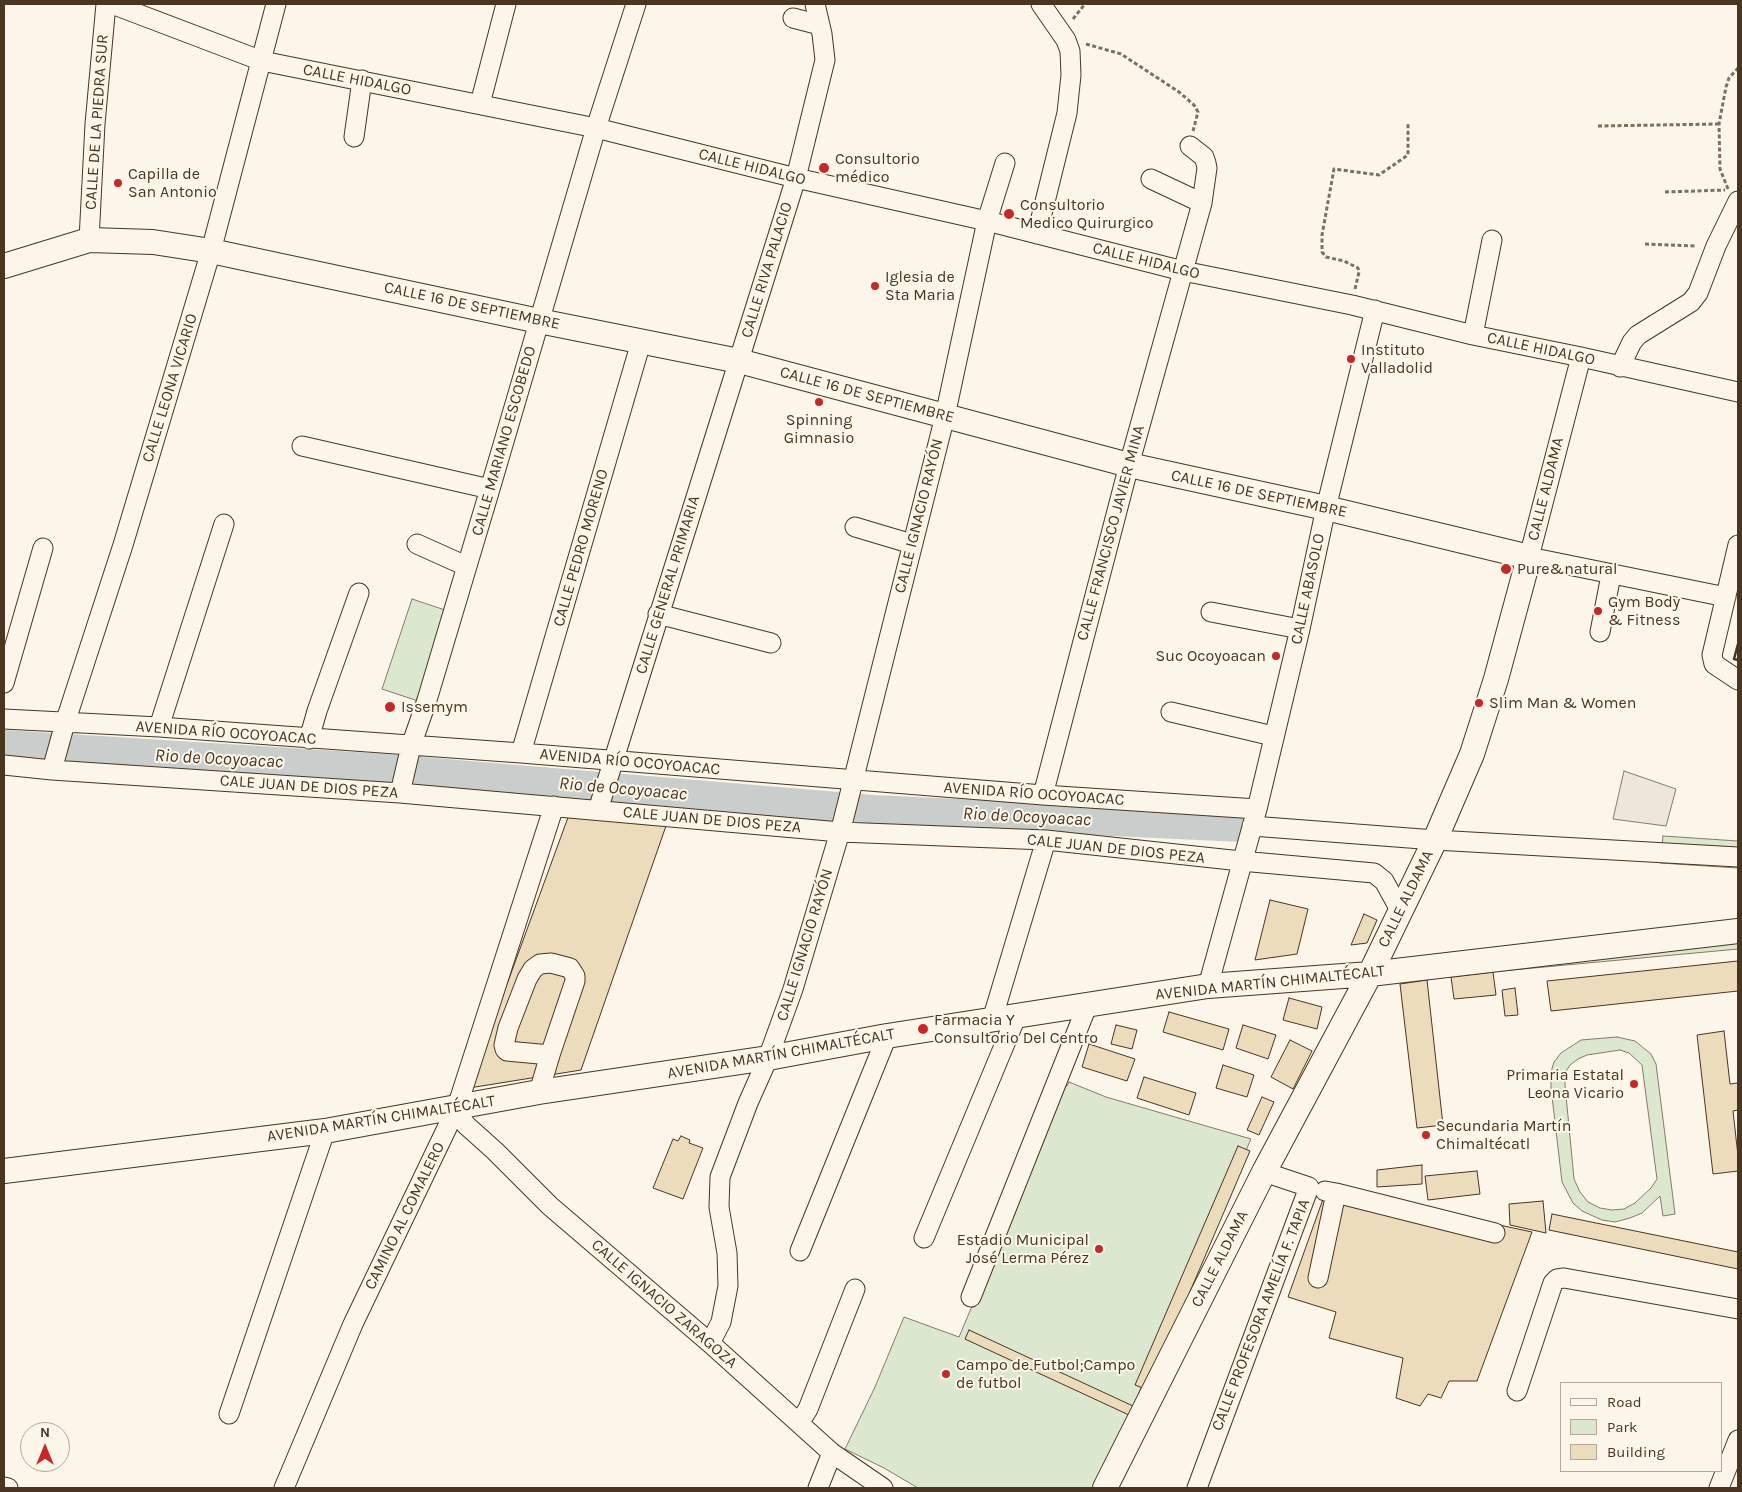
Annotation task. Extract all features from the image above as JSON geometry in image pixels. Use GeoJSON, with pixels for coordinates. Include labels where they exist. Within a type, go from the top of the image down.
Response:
{"type":"FeatureCollection","features":[{"type":"Feature","properties":{"kind":"main road","name":"CALLE 16 DE SEPTIEMBRE"},"geometry":{"type":"LineString","coordinates":[[4,266],[89,240],[153,242],[211,251],[539,321],[739,361],[1128,466],[1326,508],[1529,556]]}},
{"type":"Feature","properties":{"kind":"main road","name":"CALLE ALDAMA"},"geometry":{"type":"LineString","coordinates":[[1105,1488],[1264,1172],[1370,974],[1435,840],[1472,754],[1496,679],[1529,556]]}},
{"type":"Feature","properties":{"kind":"main road","name":"AVENIDA MARTÍN CHIMALTÉCALT"},"geometry":{"type":"LineString","coordinates":[[4,1171],[325,1131],[539,1092],[768,1058],[888,1036],[1208,986],[1370,974],[1738,931]]}},
{"type":"Feature","properties":{"kind":"street","name":"CALLE DE LA PIEDRA SUR"},"geometry":{"type":"LineString","coordinates":[[89,240],[95,124],[106,4]]}},
{"type":"Feature","properties":{"kind":"street","name":"CALLE HIDALGO"},"geometry":{"type":"LineString","coordinates":[[112,4],[262,61],[596,128],[796,178],[987,221],[1183,271],[1375,310],[1473,335],[1738,392]]}},
{"type":"Feature","properties":{"kind":"street","name":"CALLE LEONA VICARIO"},"geometry":{"type":"LineString","coordinates":[[53,766],[123,545],[211,251],[276,4]]}},
{"type":"Feature","properties":{"kind":"street"},"geometry":{"type":"LineString","coordinates":[[480,104],[506,4]]}},
{"type":"Feature","properties":{"kind":"street","name":"CALLE MARIANO ESCOBEDO"},"geometry":{"type":"LineString","coordinates":[[401,789],[410,751],[490,489],[596,128],[636,4]]}},
{"type":"Feature","properties":{"kind":"street","name":"CALLE RIVA PALACIO"},"geometry":{"type":"LineString","coordinates":[[739,361],[796,178],[825,60],[815,4]]}},
{"type":"Feature","properties":{"kind":"street"},"geometry":{"type":"LineString","coordinates":[[1037,234],[1067,113],[1072,75],[1070,52],[1066,40],[1041,4]]}},
{"type":"Feature","properties":{"kind":"street"},"geometry":{"type":"LineString","coordinates":[[794,18],[820,25]]}},
{"type":"Feature","properties":{"kind":"street"},"geometry":{"type":"LineString","coordinates":[[354,138],[362,80]]}},
{"type":"Feature","properties":{"kind":"street","name":"CALLE FRANCISCO JAVIER MINA"},"geometry":{"type":"LineString","coordinates":[[1043,795],[1128,466],[1202,203],[1207,168],[1206,162],[1190,146]]}},
{"type":"Feature","properties":{"kind":"street","name":"CALLE IGNACIO RAYÓN"},"geometry":{"type":"LineString","coordinates":[[710,1343],[722,1322],[728,1286],[726,1252],[719,1207],[720,1177],[748,1103],[768,1058],[793,989],[841,828],[944,416],[987,221],[1005,163]]}},
{"type":"Feature","properties":{"kind":"street"},"geometry":{"type":"LineString","coordinates":[[1151,179],[1202,203]]}},
{"type":"Feature","properties":{"kind":"street"},"geometry":{"type":"LineString","coordinates":[[1620,367],[1632,342],[1638,336],[1691,302],[1698,293],[1733,196]]}},
{"type":"Feature","properties":{"kind":"street"},"geometry":{"type":"LineString","coordinates":[[1473,335],[1492,240]]}},
{"type":"Feature","properties":{"kind":"street","name":"CALLE ABASOLO"},"geometry":{"type":"LineString","coordinates":[[1241,861],[1254,817],[1300,629],[1326,508],[1375,310]]}},
{"type":"Feature","properties":{"kind":"street","name":"CALLE PEDRO MORENO"},"geometry":{"type":"LineString","coordinates":[[521,753],[641,342]]}},
{"type":"Feature","properties":{"kind":"street","name":"CALLE ALDAMA"},"geometry":{"type":"LineString","coordinates":[[1529,556],[1581,357]]}},
{"type":"Feature","properties":{"kind":"street","name":"CALLE GENERAL PRIMARIA"},"geometry":{"type":"LineString","coordinates":[[599,807],[658,614],[739,361]]}},
{"type":"Feature","properties":{"kind":"street"},"geometry":{"type":"LineString","coordinates":[[302,446],[490,489]]}},
{"type":"Feature","properties":{"kind":"street"},"geometry":{"type":"LineString","coordinates":[[159,728],[224,524]]}},
{"type":"Feature","properties":{"kind":"street"},"geometry":{"type":"LineString","coordinates":[[855,527],[912,544]]}},
{"type":"Feature","properties":{"kind":"street"},"geometry":{"type":"LineString","coordinates":[[417,544],[466,566]]}},
{"type":"Feature","properties":{"kind":"street"},"geometry":{"type":"LineString","coordinates":[[1738,545],[1712,658],[1714,664],[1738,680]]}},
{"type":"Feature","properties":{"kind":"street"},"geometry":{"type":"LineString","coordinates":[[4,683],[43,548]]}},
{"type":"Feature","properties":{"kind":"street","name":"CALLE 16 DE SEPTIEMBRE"},"geometry":{"type":"LineString","coordinates":[[1529,556],[1611,575],[1726,597]]}},
{"type":"Feature","properties":{"kind":"street"},"geometry":{"type":"LineString","coordinates":[[1600,632],[1611,575]]}},
{"type":"Feature","properties":{"kind":"street"},"geometry":{"type":"LineString","coordinates":[[309,739],[316,711],[359,593]]}},
{"type":"Feature","properties":{"kind":"street"},"geometry":{"type":"LineString","coordinates":[[1211,612],[1300,629]]}},
{"type":"Feature","properties":{"kind":"street"},"geometry":{"type":"LineString","coordinates":[[658,614],[771,643]]}},
{"type":"Feature","properties":{"kind":"street"},"geometry":{"type":"LineString","coordinates":[[1171,712],[1273,736]]}},
{"type":"Feature","properties":{"kind":"street","name":"AVENIDA RÍO OCOYOACAC"},"geometry":{"type":"LineString","coordinates":[[4,719],[64,727],[159,728],[309,739],[410,751],[521,753],[612,767],[1043,795],[1254,817],[1435,840],[1738,857]]}},
{"type":"Feature","properties":{"kind":"street","name":"CALE JUAN DE DIOS PEZA"},"geometry":{"type":"LineString","coordinates":[[4,765],[53,766],[401,789],[554,806],[599,807],[841,828],[1046,840],[1374,873],[1384,881],[1400,910]]}},
{"type":"Feature","properties":{"kind":"street","name":"CAMINO AL COMALERO"},"geometry":{"type":"LineString","coordinates":[[284,1488],[353,1324],[457,1107],[554,806]]}},
{"type":"Feature","properties":{"kind":"street"},"geometry":{"type":"LineString","coordinates":[[992,1020],[1046,840]]}},
{"type":"Feature","properties":{"kind":"street"},"geometry":{"type":"LineString","coordinates":[[1208,986],[1241,861]]}},
{"type":"Feature","properties":{"kind":"street"},"geometry":{"type":"LineString","coordinates":[[539,1092],[575,981],[575,976],[570,968],[551,963],[540,964],[533,969],[527,979],[508,1028],[504,1045],[504,1049],[507,1051],[550,1055]]}},
{"type":"Feature","properties":{"kind":"street"},"geometry":{"type":"LineString","coordinates":[[970,1297],[1087,1006]]}},
{"type":"Feature","properties":{"kind":"street"},"geometry":{"type":"LineString","coordinates":[[924,1238],[1016,1017]]}},
{"type":"Feature","properties":{"kind":"street"},"geometry":{"type":"LineString","coordinates":[[800,1251],[888,1036]]}},
{"type":"Feature","properties":{"kind":"street","name":"CALLE IGNACIO ZARAGOZA"},"geometry":{"type":"LineString","coordinates":[[457,1107],[466,1125],[550,1206],[710,1343],[832,1453],[880,1488]]}},
{"type":"Feature","properties":{"kind":"street"},"geometry":{"type":"LineString","coordinates":[[229,1414],[325,1131]]}},
{"type":"Feature","properties":{"kind":"street","name":"CALLE PROFESORA AMELÍA F. TAPIA"},"geometry":{"type":"LineString","coordinates":[[1197,1488],[1309,1187],[1264,1172]]}},
{"type":"Feature","properties":{"kind":"street"},"geometry":{"type":"LineString","coordinates":[[1309,1187],[1495,1232]]}},
{"type":"Feature","properties":{"kind":"street"},"geometry":{"type":"LineString","coordinates":[[1318,1278],[1336,1193]]}},
{"type":"Feature","properties":{"kind":"street"},"geometry":{"type":"LineString","coordinates":[[1517,1391],[1553,1283],[1557,1278],[1738,1309]]}},
{"type":"Feature","properties":{"kind":"street"},"geometry":{"type":"LineString","coordinates":[[799,1423],[808,1408],[855,1289]]}},
{"type":"Feature","properties":{"kind":"street"},"geometry":{"type":"LineString","coordinates":[[1719,1488],[1738,1440]]}},
{"type":"Feature","properties":{"kind":"street"},"geometry":{"type":"LineString","coordinates":[[818,1488],[832,1453]]}},
{"type":"Feature","properties":{"kind":"street"},"geometry":{"type":"LineString","coordinates":[[4,1487],[8,1488]]}},
{"type":"Feature","properties":{"kind":"path"},"geometry":{"type":"LineString","coordinates":[[1066,40],[1095,45],[1121,54],[1179,92],[1194,105],[1198,112],[1190,146]]}},
{"type":"Feature","properties":{"kind":"path"},"geometry":{"type":"LineString","coordinates":[[1665,192],[1733,196],[1720,169],[1719,124],[1729,78],[1738,68]]}},
{"type":"Feature","properties":{"kind":"path"},"geometry":{"type":"LineString","coordinates":[[1352,305],[1359,272],[1358,268],[1344,261],[1326,257],[1322,252],[1322,235],[1334,169],[1379,175],[1408,155],[1408,122]]}},
{"type":"Feature","properties":{"kind":"path"},"geometry":{"type":"LineString","coordinates":[[1598,126],[1719,124]]}},
{"type":"Feature","properties":{"kind":"path"},"geometry":{"type":"LineString","coordinates":[[1645,244],[1716,246]]}},
{"type":"Feature","properties":{"kind":"green space"},"geometry":{"type":"Polygon","coordinates":[[[412,599],[448,611],[421,702],[382,689],[412,599]]]}},
{"type":"Feature","properties":{"kind":"green space"},"geometry":{"type":"Polygon","coordinates":[[[1663,836],[1738,841],[1738,868],[1660,863],[1663,836]]]}},
{"type":"Feature","properties":{"kind":"green space"},"geometry":{"type":"Polygon","coordinates":[[[1738,933],[1738,949],[1394,981],[1738,933]]]}},
{"type":"Feature","properties":{"kind":"green space"},"geometry":{"type":"Polygon","coordinates":[[[1617,1037],[1635,1041],[1651,1054],[1656,1064],[1675,1214],[1663,1216],[1660,1196],[1642,1213],[1615,1222],[1602,1220],[1582,1211],[1573,1203],[1562,1182],[1551,1088],[1551,1072],[1554,1062],[1561,1053],[1581,1040],[1617,1037]],[[1620,1050],[1587,1055],[1570,1065],[1565,1073],[1574,1179],[1580,1192],[1588,1202],[1600,1208],[1612,1210],[1624,1209],[1635,1203],[1651,1188],[1657,1179],[1642,1065],[1629,1053],[1620,1050]]]}},
{"type":"Feature","properties":{"kind":"green space","name":"Estadio Municipal José Lerma Pérez"},"geometry":{"type":"Polygon","coordinates":[[[1069,1082],[1106,1097],[1251,1139],[1129,1415],[1094,1488],[918,1488],[884,1468],[845,1449],[875,1387],[904,1317],[959,1337],[1025,1180],[1061,1084],[1067,1086],[1069,1082]]]}},
{"type":"Feature","properties":{"kind":"shaded area"},"geometry":{"type":"Polygon","coordinates":[[[1624,771],[1676,789],[1666,826],[1613,819],[1624,771]]]}},
{"type":"Feature","properties":{"kind":"building"},"geometry":{"type":"Polygon","coordinates":[[[570,812],[667,823],[581,1070],[469,1088],[570,812]]]}},
{"type":"Feature","properties":{"kind":"building"},"geometry":{"type":"Polygon","coordinates":[[[1270,900],[1308,909],[1297,954],[1255,960],[1270,900]]]}},
{"type":"Feature","properties":{"kind":"building"},"geometry":{"type":"Polygon","coordinates":[[[1364,914],[1377,920],[1367,943],[1351,945],[1364,914]]]}},
{"type":"Feature","properties":{"kind":"building"},"geometry":{"type":"Polygon","coordinates":[[[1738,961],[1738,991],[1551,1011],[1547,981],[1738,961]]]}},
{"type":"Feature","properties":{"kind":"building"},"geometry":{"type":"Polygon","coordinates":[[[1493,972],[1496,995],[1454,999],[1451,977],[1493,972]]]}},
{"type":"Feature","properties":{"kind":"building"},"geometry":{"type":"Polygon","coordinates":[[[1427,980],[1443,1125],[1417,1128],[1400,984],[1427,980]]]}},
{"type":"Feature","properties":{"kind":"building"},"geometry":{"type":"Polygon","coordinates":[[[1515,988],[1518,1015],[1505,1016],[1502,990],[1515,988]]]}},
{"type":"Feature","properties":{"kind":"building"},"geometry":{"type":"Polygon","coordinates":[[[1289,998],[1322,1007],[1317,1029],[1283,1020],[1289,998]]]}},
{"type":"Feature","properties":{"kind":"building"},"geometry":{"type":"Polygon","coordinates":[[[1169,1012],[1229,1029],[1223,1050],[1163,1032],[1169,1012]]]}},
{"type":"Feature","properties":{"kind":"building"},"geometry":{"type":"Polygon","coordinates":[[[1116,1025],[1137,1030],[1132,1049],[1111,1044],[1116,1025]]]}},
{"type":"Feature","properties":{"kind":"building"},"geometry":{"type":"Polygon","coordinates":[[[1243,1025],[1276,1035],[1268,1059],[1236,1048],[1243,1025]]]}},
{"type":"Feature","properties":{"kind":"building"},"geometry":{"type":"Polygon","coordinates":[[[1724,1031],[1730,1084],[1738,1083],[1738,1110],[1733,1111],[1738,1171],[1713,1174],[1697,1035],[1724,1031]]]}},
{"type":"Feature","properties":{"kind":"building"},"geometry":{"type":"Polygon","coordinates":[[[1290,1040],[1312,1051],[1293,1089],[1271,1077],[1290,1040]]]}},
{"type":"Feature","properties":{"kind":"building"},"geometry":{"type":"Polygon","coordinates":[[[1089,1044],[1135,1059],[1127,1081],[1082,1067],[1089,1044]]]}},
{"type":"Feature","properties":{"kind":"building"},"geometry":{"type":"Polygon","coordinates":[[[1223,1065],[1254,1075],[1247,1097],[1216,1088],[1223,1065]]]}},
{"type":"Feature","properties":{"kind":"building"},"geometry":{"type":"Polygon","coordinates":[[[1144,1077],[1196,1093],[1189,1115],[1137,1098],[1144,1077]]]}},
{"type":"Feature","properties":{"kind":"building"},"geometry":{"type":"Polygon","coordinates":[[[1262,1097],[1274,1102],[1259,1135],[1247,1130],[1262,1097]]]}},
{"type":"Feature","properties":{"kind":"building"},"geometry":{"type":"Polygon","coordinates":[[[681,1136],[690,1140],[689,1143],[703,1148],[683,1199],[653,1188],[673,1139],[678,1141],[681,1136]]]}},
{"type":"Feature","properties":{"kind":"building"},"geometry":{"type":"Polygon","coordinates":[[[1238,1146],[1250,1151],[1148,1390],[1135,1385],[1238,1146]]]}},
{"type":"Feature","properties":{"kind":"building"},"geometry":{"type":"Polygon","coordinates":[[[1422,1165],[1422,1184],[1377,1187],[1377,1170],[1422,1165]]]}},
{"type":"Feature","properties":{"kind":"building"},"geometry":{"type":"Polygon","coordinates":[[[1477,1171],[1480,1194],[1428,1200],[1425,1176],[1477,1171]]]}},
{"type":"Feature","properties":{"kind":"building"},"geometry":{"type":"Polygon","coordinates":[[[1327,1188],[1532,1232],[1477,1381],[1449,1381],[1441,1398],[1428,1394],[1420,1406],[1396,1398],[1403,1358],[1329,1338],[1336,1312],[1288,1297],[1327,1188]]]}},
{"type":"Feature","properties":{"kind":"building"},"geometry":{"type":"Polygon","coordinates":[[[1543,1201],[1546,1233],[1510,1225],[1509,1204],[1543,1201]]]}},
{"type":"Feature","properties":{"kind":"building"},"geometry":{"type":"Polygon","coordinates":[[[1552,1214],[1738,1252],[1738,1269],[1549,1230],[1552,1214]]]}},
{"type":"Feature","properties":{"kind":"building"},"geometry":{"type":"Polygon","coordinates":[[[969,1330],[1133,1406],[1129,1415],[965,1339],[969,1330]]]}},
{"type":"Feature","properties":{"kind":"waterway","name":"Rio de Ocoyoacac"},"geometry":{"type":"LineString","coordinates":[[4,745],[386,769],[873,810],[1242,827]]}},
{"type":"Feature","properties":{"kind":"wall"},"geometry":{"type":"LineString","coordinates":[[1738,644],[1734,659],[1738,660]]}},
{"type":"Feature","properties":{"kind":"place","name":"Consultorio médico"},"geometry":{"type":"Point","coordinates":[824,168]}},
{"type":"Feature","properties":{"kind":"place","name":"Capilla de San Antonio"},"geometry":{"type":"Point","coordinates":[118,183]}},
{"type":"Feature","properties":{"kind":"place","name":"Consultorio Medico Quirurgico"},"geometry":{"type":"Point","coordinates":[1009,214]}},
{"type":"Feature","properties":{"kind":"place","name":"Iglesia de Sta Maria"},"geometry":{"type":"Point","coordinates":[875,286]}},
{"type":"Feature","properties":{"kind":"place","name":"Instituto Valladolid"},"geometry":{"type":"Point","coordinates":[1351,359]}},
{"type":"Feature","properties":{"kind":"place","name":"Spinning Gimnasio"},"geometry":{"type":"Point","coordinates":[819,402]}},
{"type":"Feature","properties":{"kind":"place","name":"Pure&natural"},"geometry":{"type":"Point","coordinates":[1506,569]}},
{"type":"Feature","properties":{"kind":"place","name":"Gym Body & Fitness"},"geometry":{"type":"Point","coordinates":[1598,611]}},
{"type":"Feature","properties":{"kind":"place","name":"Suc Ocoyoacan"},"geometry":{"type":"Point","coordinates":[1276,656]}},
{"type":"Feature","properties":{"kind":"place","name":"Slim Man & Women"},"geometry":{"type":"Point","coordinates":[1479,703]}},
{"type":"Feature","properties":{"kind":"place","name":"Issemym"},"geometry":{"type":"Point","coordinates":[390,707]}},
{"type":"Feature","properties":{"kind":"place","name":"Farmacia Y Consultorio Del Centro"},"geometry":{"type":"Point","coordinates":[923,1029]}},
{"type":"Feature","properties":{"kind":"place","name":"Primaria Estatal Leona Vicario"},"geometry":{"type":"Point","coordinates":[1634,1084]}},
{"type":"Feature","properties":{"kind":"place","name":"Secundaria Martín Chimaltécatl"},"geometry":{"type":"Point","coordinates":[1426,1135]}},
{"type":"Feature","properties":{"kind":"place","name":"Estadio Municipal José Lerma Pérez"},"geometry":{"type":"Point","coordinates":[1099,1249]}},
{"type":"Feature","properties":{"kind":"place","name":"Campo de Futbol;Campo de futbol"},"geometry":{"type":"Point","coordinates":[946,1374]}}]}
